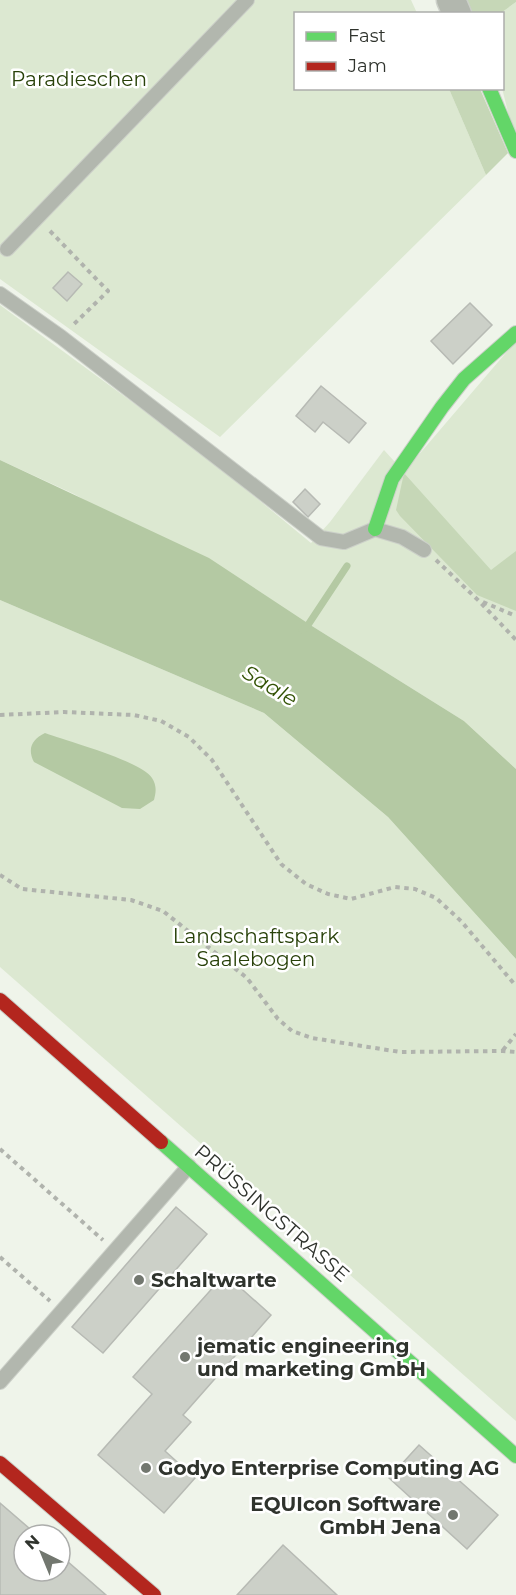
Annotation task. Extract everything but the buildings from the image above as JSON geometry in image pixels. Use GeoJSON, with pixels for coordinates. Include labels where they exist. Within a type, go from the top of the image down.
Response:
{"type":"FeatureCollection","features":[{"type":"Feature","properties":{"kind":"street"},"geometry":{"type":"LineString","coordinates":[[490,90],[516,151]]}},
{"type":"Feature","properties":{"kind":"street"},"geometry":{"type":"LineString","coordinates":[[375,529],[392,478],[442,407],[464,380],[516,333]]}},
{"type":"Feature","properties":{"kind":"street","name":"PRÜSSINGSTRASSE"},"geometry":{"type":"LineString","coordinates":[[0,1000],[516,1456]]}},
{"type":"Feature","properties":{"kind":"street"},"geometry":{"type":"LineString","coordinates":[[0,1463],[154,1595]]}},
{"type":"Feature","properties":{"kind":"lane"},"geometry":{"type":"LineString","coordinates":[[7,249],[247,0]]}},
{"type":"Feature","properties":{"kind":"lane"},"geometry":{"type":"LineString","coordinates":[[0,294],[61,337],[321,538],[344,542],[375,529],[402,537],[424,550]]}},
{"type":"Feature","properties":{"kind":"lane"},"geometry":{"type":"LineString","coordinates":[[0,1382],[189,1166]]}},
{"type":"Feature","properties":{"kind":"path"},"geometry":{"type":"LineString","coordinates":[[37,217],[108,291],[61,337]]}},
{"type":"Feature","properties":{"kind":"path"},"geometry":{"type":"LineString","coordinates":[[424,550],[479,601],[516,640]]}},
{"type":"Feature","properties":{"kind":"path"},"geometry":{"type":"LineString","coordinates":[[479,601],[516,616]]}},
{"type":"Feature","properties":{"kind":"path"},"geometry":{"type":"LineString","coordinates":[[0,715],[64,712],[134,715],[161,721],[189,737],[212,760],[281,864],[306,884],[328,894],[351,899],[395,887],[415,889],[436,898],[461,921],[516,986]]}},
{"type":"Feature","properties":{"kind":"path"},"geometry":{"type":"LineString","coordinates":[[0,875],[22,889],[131,900],[163,911],[247,978],[278,1019],[292,1031],[312,1038],[400,1052],[516,1052]]}},
{"type":"Feature","properties":{"kind":"path"},"geometry":{"type":"LineString","coordinates":[[503,1051],[516,1034]]}},
{"type":"Feature","properties":{"kind":"path"},"geometry":{"type":"LineString","coordinates":[[0,1149],[115,1251]]}},
{"type":"Feature","properties":{"kind":"path"},"geometry":{"type":"LineString","coordinates":[[0,1257],[62,1312]]}},
{"type":"Feature","properties":{"kind":"green space","name":"Paradieschen"},"geometry":{"type":"Polygon","coordinates":[[[0,0],[411,0],[417,12],[294,12],[294,90],[449,90],[486,175],[220,437],[0,279],[0,0]]]}},
{"type":"Feature","properties":{"kind":"green space"},"geometry":{"type":"Polygon","coordinates":[[[516,2],[516,144],[502,90],[502,12],[516,2]]]}},
{"type":"Feature","properties":{"kind":"green space"},"geometry":{"type":"Polygon","coordinates":[[[0,305],[203,454],[311,543],[330,522],[384,450],[404,472],[516,341],[516,769],[464,721],[312,626],[74,494],[0,460],[0,305]]]}},
{"type":"Feature","properties":{"kind":"green space","name":"Landschaftspark Saalebogen"},"geometry":{"type":"Polygon","coordinates":[[[0,600],[264,713],[388,817],[516,959],[516,1421],[0,967],[0,600]]]}},
{"type":"Feature","properties":{"kind":"shaded area"},"geometry":{"type":"Polygon","coordinates":[[[456,0],[516,0],[502,12],[461,12],[456,0]]]}},
{"type":"Feature","properties":{"kind":"shaded area"},"geometry":{"type":"Polygon","coordinates":[[[449,90],[480,90],[508,153],[486,175],[449,90]]]}},
{"type":"Feature","properties":{"kind":"shaded area"},"geometry":{"type":"Polygon","coordinates":[[[404,473],[491,570],[516,551],[516,611],[477,595],[400,516],[396,510],[404,473]]]}},
{"type":"Feature","properties":{"kind":"water","name":"Saale"},"geometry":{"type":"Polygon","coordinates":[[[0,460],[209,558],[312,626],[464,721],[516,769],[516,959],[388,817],[264,713],[0,600],[0,460]]]}},
{"type":"Feature","properties":{"kind":"water"},"geometry":{"type":"Polygon","coordinates":[[[45,733],[134,765],[152,778],[156,792],[154,800],[140,809],[122,808],[34,762],[31,753],[32,745],[45,733]]]}},
{"type":"Feature","properties":{"kind":"waterway"},"geometry":{"type":"LineString","coordinates":[[302,630],[306,628],[347,566]]}},
{"type":"Feature","properties":{"kind":"traffic: fast"},"geometry":{"type":"LineString","coordinates":[[490,90],[516,151]]}},
{"type":"Feature","properties":{"kind":"traffic: fast"},"geometry":{"type":"LineString","coordinates":[[375,529],[392,479],[442,407],[464,379],[516,333]]}},
{"type":"Feature","properties":{"kind":"traffic: fast"},"geometry":{"type":"LineString","coordinates":[[161,1142],[516,1456]]}},
{"type":"Feature","properties":{"kind":"traffic: jam"},"geometry":{"type":"LineString","coordinates":[[0,1000],[161,1142]]}},
{"type":"Feature","properties":{"kind":"traffic: jam"},"geometry":{"type":"LineString","coordinates":[[0,1463],[154,1595]]}},
{"type":"Feature","properties":{"kind":"place","name":"Schaltwarte"},"geometry":{"type":"Point","coordinates":[139,1280]}},
{"type":"Feature","properties":{"kind":"place","name":"jematic engineering und marketing GmbH"},"geometry":{"type":"Point","coordinates":[185,1357]}},
{"type":"Feature","properties":{"kind":"place","name":"Godyo Enterprise Computing AG"},"geometry":{"type":"Point","coordinates":[146,1468]}},
{"type":"Feature","properties":{"kind":"place","name":"EQUIcon Software GmbH Jena"},"geometry":{"type":"Point","coordinates":[453,1515]}}]}
